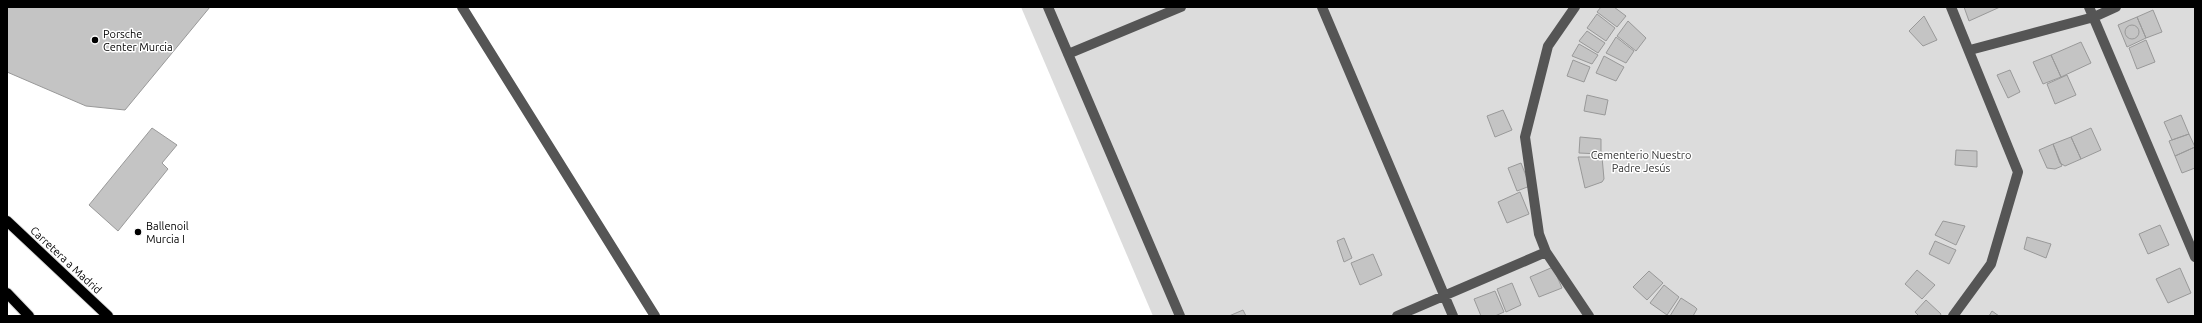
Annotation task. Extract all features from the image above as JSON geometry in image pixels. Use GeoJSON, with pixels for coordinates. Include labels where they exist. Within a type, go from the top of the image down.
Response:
{"type":"FeatureCollection","features":[{"type":"Feature","properties":{"kind":"main road","name":"Carretera a Madrid"},"geometry":{"type":"LineString","coordinates":[[7,221],[108,316]]}},
{"type":"Feature","properties":{"kind":"main road"},"geometry":{"type":"LineString","coordinates":[[7,293],[29,316]]}},
{"type":"Feature","properties":{"kind":"street"},"geometry":{"type":"LineString","coordinates":[[462,7],[655,316]]}},
{"type":"Feature","properties":{"kind":"street"},"geometry":{"type":"LineString","coordinates":[[1048,7],[1180,316]]}},
{"type":"Feature","properties":{"kind":"street"},"geometry":{"type":"LineString","coordinates":[[1068,54],[1181,7]]}},
{"type":"Feature","properties":{"kind":"street"},"geometry":{"type":"LineString","coordinates":[[1322,7],[1453,316]]}},
{"type":"Feature","properties":{"kind":"street"},"geometry":{"type":"LineString","coordinates":[[1575,7],[1548,46],[1525,137],[1539,234],[1546,252],[1589,316]]}},
{"type":"Feature","properties":{"kind":"street"},"geometry":{"type":"LineString","coordinates":[[1951,7],[1970,50],[2018,172],[1991,264],[1954,316]]}},
{"type":"Feature","properties":{"kind":"street"},"geometry":{"type":"LineString","coordinates":[[2089,7],[2195,257]]}},
{"type":"Feature","properties":{"kind":"street"},"geometry":{"type":"LineString","coordinates":[[1970,50],[2094,17],[2116,7]]}},
{"type":"Feature","properties":{"kind":"street"},"geometry":{"type":"LineString","coordinates":[[1397,316],[1546,252]]}},
{"type":"Feature","properties":{"kind":"green space","name":"Cementerio Nuestro Padre Jesús"},"geometry":{"type":"Polygon","coordinates":[[[1021,7],[2195,7],[2195,316],[1153,316],[1021,7]]]}},
{"type":"Feature","properties":{"kind":"building","name":"Porsche Center Murcia"},"geometry":{"type":"Polygon","coordinates":[[[7,7],[210,7],[125,110],[86,106],[7,72],[7,7]]]}},
{"type":"Feature","properties":{"kind":"building"},"geometry":{"type":"Polygon","coordinates":[[[1601,7],[1614,7],[1626,16],[1617,27],[1597,12],[1601,7]]]}},
{"type":"Feature","properties":{"kind":"building"},"geometry":{"type":"Polygon","coordinates":[[[1964,7],[2000,7],[1969,21],[1964,7]]]}},
{"type":"Feature","properties":{"kind":"building"},"geometry":{"type":"Polygon","coordinates":[[[2153,10],[2162,32],[2146,38],[2137,17],[2153,10]]]}},
{"type":"Feature","properties":{"kind":"building"},"geometry":{"type":"Polygon","coordinates":[[[1597,14],[1615,28],[1606,41],[1587,28],[1597,14]]]}},
{"type":"Feature","properties":{"kind":"building"},"geometry":{"type":"Polygon","coordinates":[[[1924,16],[1937,40],[1923,46],[1909,31],[1924,16]]]}},
{"type":"Feature","properties":{"kind":"building"},"geometry":{"type":"Polygon","coordinates":[[[2137,17],[2146,38],[2127,47],[2118,25],[2137,17]]]}},
{"type":"Feature","properties":{"kind":"building"},"geometry":{"type":"Polygon","coordinates":[[[1628,21],[1646,38],[1636,51],[1617,36],[1628,21]]]}},
{"type":"Feature","properties":{"kind":"building"},"geometry":{"type":"Polygon","coordinates":[[[2129,25],[2135,25],[2139,29],[2139,35],[2135,39],[2129,39],[2125,35],[2125,29],[2129,25]]]}},
{"type":"Feature","properties":{"kind":"building"},"geometry":{"type":"Polygon","coordinates":[[[1587,31],[1605,43],[1598,53],[1579,41],[1587,31]]]}},
{"type":"Feature","properties":{"kind":"building"},"geometry":{"type":"Polygon","coordinates":[[[1616,37],[1634,51],[1626,63],[1606,53],[1616,37]]]}},
{"type":"Feature","properties":{"kind":"building"},"geometry":{"type":"Polygon","coordinates":[[[2146,40],[2155,62],[2137,69],[2129,48],[2146,40]]]}},
{"type":"Feature","properties":{"kind":"building"},"geometry":{"type":"Polygon","coordinates":[[[2081,42],[2091,63],[2061,77],[2051,55],[2081,42]]]}},
{"type":"Feature","properties":{"kind":"building"},"geometry":{"type":"Polygon","coordinates":[[[1579,44],[1598,55],[1592,64],[1572,56],[1579,44]]]}},
{"type":"Feature","properties":{"kind":"building"},"geometry":{"type":"Polygon","coordinates":[[[2051,55],[2061,77],[2043,84],[2033,62],[2051,55]]]}},
{"type":"Feature","properties":{"kind":"building"},"geometry":{"type":"Polygon","coordinates":[[[1604,56],[1624,67],[1616,81],[1596,73],[1604,56]]]}},
{"type":"Feature","properties":{"kind":"building"},"geometry":{"type":"Polygon","coordinates":[[[1573,60],[1590,67],[1584,82],[1567,76],[1573,60]]]}},
{"type":"Feature","properties":{"kind":"building"},"geometry":{"type":"Polygon","coordinates":[[[2010,70],[2020,92],[2008,98],[1997,75],[2010,70]]]}},
{"type":"Feature","properties":{"kind":"building"},"geometry":{"type":"Polygon","coordinates":[[[2067,75],[2076,95],[2055,104],[2047,84],[2067,75]]]}},
{"type":"Feature","properties":{"kind":"building"},"geometry":{"type":"Polygon","coordinates":[[[1587,95],[1608,100],[1605,115],[1584,111],[1587,95]]]}},
{"type":"Feature","properties":{"kind":"building"},"geometry":{"type":"Polygon","coordinates":[[[1503,110],[1512,130],[1495,137],[1487,116],[1503,110]]]}},
{"type":"Feature","properties":{"kind":"building"},"geometry":{"type":"Polygon","coordinates":[[[2181,115],[2189,134],[2172,140],[2164,122],[2181,115]]]}},
{"type":"Feature","properties":{"kind":"building"},"geometry":{"type":"Polygon","coordinates":[[[152,128],[177,145],[162,163],[168,169],[118,231],[89,205],[152,128]]]}},
{"type":"Feature","properties":{"kind":"building"},"geometry":{"type":"Polygon","coordinates":[[[2091,128],[2101,150],[2081,159],[2071,137],[2091,128]]]}},
{"type":"Feature","properties":{"kind":"building"},"geometry":{"type":"Polygon","coordinates":[[[2189,134],[2195,147],[2175,156],[2169,141],[2189,134]]]}},
{"type":"Feature","properties":{"kind":"building"},"geometry":{"type":"Polygon","coordinates":[[[1580,137],[1601,139],[1601,154],[1579,153],[1580,137]]]}},
{"type":"Feature","properties":{"kind":"building"},"geometry":{"type":"Polygon","coordinates":[[[2071,137],[2081,159],[2065,166],[2060,163],[2053,144],[2071,137]]]}},
{"type":"Feature","properties":{"kind":"building"},"geometry":{"type":"Polygon","coordinates":[[[2053,144],[2062,166],[2055,169],[2047,168],[2039,150],[2053,144]]]}},
{"type":"Feature","properties":{"kind":"building"},"geometry":{"type":"Polygon","coordinates":[[[2195,147],[2195,168],[2182,173],[2175,156],[2195,147]]]}},
{"type":"Feature","properties":{"kind":"building"},"geometry":{"type":"Polygon","coordinates":[[[1956,150],[1977,151],[1977,167],[1955,165],[1956,150]]]}},
{"type":"Feature","properties":{"kind":"building"},"geometry":{"type":"Polygon","coordinates":[[[1578,157],[1602,157],[1604,179],[1602,182],[1585,188],[1578,157]]]}},
{"type":"Feature","properties":{"kind":"building"},"geometry":{"type":"Polygon","coordinates":[[[1521,163],[1530,186],[1517,191],[1508,168],[1521,163]]]}},
{"type":"Feature","properties":{"kind":"building"},"geometry":{"type":"Polygon","coordinates":[[[1520,192],[1529,214],[1507,223],[1498,202],[1520,192]]]}},
{"type":"Feature","properties":{"kind":"building"},"geometry":{"type":"Polygon","coordinates":[[[1943,221],[1965,226],[1956,245],[1935,235],[1943,221]]]}},
{"type":"Feature","properties":{"kind":"building"},"geometry":{"type":"Polygon","coordinates":[[[2160,225],[2169,245],[2148,254],[2139,234],[2160,225]]]}},
{"type":"Feature","properties":{"kind":"building"},"geometry":{"type":"Polygon","coordinates":[[[2027,237],[2051,244],[2046,258],[2024,249],[2027,237]]]}},
{"type":"Feature","properties":{"kind":"building"},"geometry":{"type":"Polygon","coordinates":[[[1344,238],[1352,258],[1344,262],[1337,241],[1344,238]]]}},
{"type":"Feature","properties":{"kind":"building"},"geometry":{"type":"Polygon","coordinates":[[[1935,241],[1956,250],[1949,264],[1929,254],[1935,241]]]}},
{"type":"Feature","properties":{"kind":"building"},"geometry":{"type":"Polygon","coordinates":[[[1373,254],[1382,275],[1360,285],[1351,263],[1373,254]]]}},
{"type":"Feature","properties":{"kind":"building"},"geometry":{"type":"Polygon","coordinates":[[[1553,267],[1562,288],[1539,297],[1530,277],[1553,267]]]}},
{"type":"Feature","properties":{"kind":"building"},"geometry":{"type":"Polygon","coordinates":[[[2180,268],[2191,293],[2168,303],[2156,279],[2180,268]]]}},
{"type":"Feature","properties":{"kind":"building"},"geometry":{"type":"Polygon","coordinates":[[[1917,270],[1935,285],[1922,299],[1905,284],[1917,270]]]}},
{"type":"Feature","properties":{"kind":"building"},"geometry":{"type":"Polygon","coordinates":[[[1649,271],[1663,283],[1647,300],[1633,287],[1649,271]]]}},
{"type":"Feature","properties":{"kind":"building"},"geometry":{"type":"Polygon","coordinates":[[[1512,283],[1521,305],[1506,312],[1497,289],[1512,283]]]}},
{"type":"Feature","properties":{"kind":"building"},"geometry":{"type":"Polygon","coordinates":[[[1664,285],[1679,297],[1667,315],[1650,303],[1664,285]]]}},
{"type":"Feature","properties":{"kind":"building"},"geometry":{"type":"Polygon","coordinates":[[[1495,291],[1504,312],[1495,316],[1481,316],[1474,299],[1495,291]]]}},
{"type":"Feature","properties":{"kind":"building"},"geometry":{"type":"Polygon","coordinates":[[[1681,298],[1697,309],[1693,316],[1670,316],[1681,298]]]}},
{"type":"Feature","properties":{"kind":"building"},"geometry":{"type":"Polygon","coordinates":[[[1926,300],[1941,314],[1940,316],[1919,316],[1915,312],[1926,300]]]}},
{"type":"Feature","properties":{"kind":"building"},"geometry":{"type":"Polygon","coordinates":[[[1243,310],[1246,316],[1229,316],[1243,310]]]}},
{"type":"Feature","properties":{"kind":"building"},"geometry":{"type":"Polygon","coordinates":[[[1992,311],[1999,316],[1989,316],[1992,311]]]}},
{"type":"Feature","properties":{"kind":"place","name":"Porsche Center Murcia"},"geometry":{"type":"Point","coordinates":[95,40]}},
{"type":"Feature","properties":{"kind":"place","name":"Ballenoil Murcia I"},"geometry":{"type":"Point","coordinates":[138,232]}}]}
